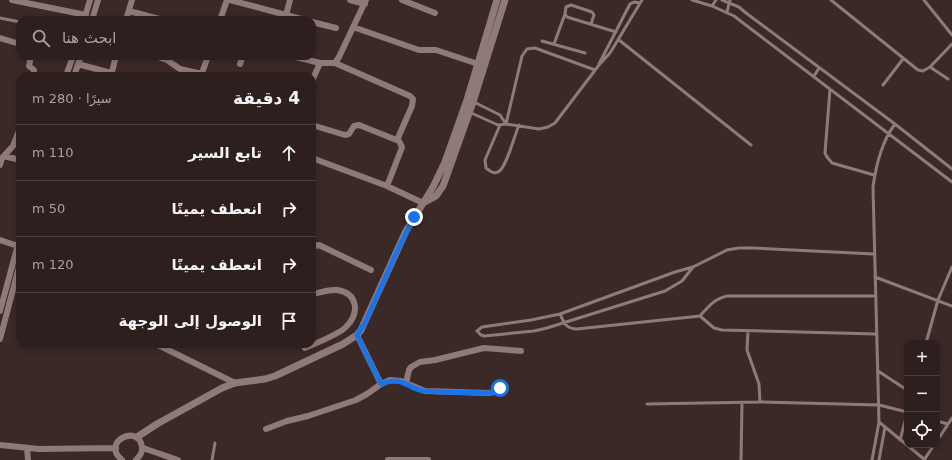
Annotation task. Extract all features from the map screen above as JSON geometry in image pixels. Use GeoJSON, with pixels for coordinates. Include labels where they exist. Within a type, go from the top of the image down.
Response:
{"type":"FeatureCollection","features":[{"type":"Feature","properties":{"kind":"street"},"geometry":{"type":"LineString","coordinates":[[12,0],[81,16]]}},
{"type":"Feature","properties":{"kind":"street"},"geometry":{"type":"LineString","coordinates":[[85,16],[90,0]]}},
{"type":"Feature","properties":{"kind":"street"},"geometry":{"type":"LineString","coordinates":[[93,16],[98,0]]}},
{"type":"Feature","properties":{"kind":"street"},"geometry":{"type":"LineString","coordinates":[[127,16],[132,0]]}},
{"type":"Feature","properties":{"kind":"street"},"geometry":{"type":"LineString","coordinates":[[221,16],[227,0]]}},
{"type":"Feature","properties":{"kind":"street"},"geometry":{"type":"LineString","coordinates":[[230,0],[290,16]]}},
{"type":"Feature","properties":{"kind":"street"},"geometry":{"type":"LineString","coordinates":[[286,15],[290,0]]}},
{"type":"Feature","properties":{"kind":"street"},"geometry":{"type":"LineString","coordinates":[[335,63],[365,2],[350,0]]}},
{"type":"Feature","properties":{"kind":"street"},"geometry":{"type":"LineString","coordinates":[[402,0],[435,13]]}},
{"type":"Feature","properties":{"kind":"street"},"geometry":{"type":"LineString","coordinates":[[423,203],[436,196],[443,186],[469,112],[478,64],[497,0]]}},
{"type":"Feature","properties":{"kind":"street"},"geometry":{"type":"LineString","coordinates":[[137,438],[157,424],[216,391],[235,383],[275,376],[343,344],[357,335],[365,323],[406,231],[439,174],[470,101],[504,0]]}},
{"type":"Feature","properties":{"kind":"street"},"geometry":{"type":"LineString","coordinates":[[129,11],[147,16]]}},
{"type":"Feature","properties":{"kind":"street"},"geometry":{"type":"LineString","coordinates":[[316,23],[336,28]]}},
{"type":"Feature","properties":{"kind":"street"},"geometry":{"type":"LineString","coordinates":[[353,27],[419,50],[433,50],[478,64]]}},
{"type":"Feature","properties":{"kind":"street"},"geometry":{"type":"LineString","coordinates":[[0,38],[16,43]]}},
{"type":"Feature","properties":{"kind":"street"},"geometry":{"type":"LineString","coordinates":[[30,60],[29,66],[34,70],[34,72]]}},
{"type":"Feature","properties":{"kind":"street"},"geometry":{"type":"LineString","coordinates":[[67,72],[69,60]]}},
{"type":"Feature","properties":{"kind":"street"},"geometry":{"type":"LineString","coordinates":[[75,72],[80,60]]}},
{"type":"Feature","properties":{"kind":"street"},"geometry":{"type":"LineString","coordinates":[[112,72],[115,60]]}},
{"type":"Feature","properties":{"kind":"street"},"geometry":{"type":"LineString","coordinates":[[166,60],[180,70],[189,72]]}},
{"type":"Feature","properties":{"kind":"street"},"geometry":{"type":"LineString","coordinates":[[203,72],[207,60]]}},
{"type":"Feature","properties":{"kind":"street"},"geometry":{"type":"LineString","coordinates":[[240,64],[242,60]]}},
{"type":"Feature","properties":{"kind":"street"},"geometry":{"type":"LineString","coordinates":[[308,60],[320,63],[335,63],[410,96],[413,103],[397,140]]}},
{"type":"Feature","properties":{"kind":"street"},"geometry":{"type":"LineString","coordinates":[[316,72],[320,63]]}},
{"type":"Feature","properties":{"kind":"street"},"geometry":{"type":"LineString","coordinates":[[78,64],[102,72]]}},
{"type":"Feature","properties":{"kind":"street"},"geometry":{"type":"LineString","coordinates":[[316,126],[345,135],[349,134],[354,126],[359,125],[399,141],[402,147],[386,186]]}},
{"type":"Feature","properties":{"kind":"street"},"geometry":{"type":"LineString","coordinates":[[0,165],[4,156],[13,146],[16,139]]}},
{"type":"Feature","properties":{"kind":"street"},"geometry":{"type":"LineString","coordinates":[[4,156],[16,159]]}},
{"type":"Feature","properties":{"kind":"street"},"geometry":{"type":"LineString","coordinates":[[316,160],[386,186],[423,203]]}},
{"type":"Feature","properties":{"kind":"street"},"geometry":{"type":"LineString","coordinates":[[0,240],[16,245]]}},
{"type":"Feature","properties":{"kind":"street"},"geometry":{"type":"LineString","coordinates":[[316,246],[319,245],[371,270]]}},
{"type":"Feature","properties":{"kind":"street"},"geometry":{"type":"LineString","coordinates":[[0,311],[2,297],[16,260]]}},
{"type":"Feature","properties":{"kind":"street"},"geometry":{"type":"LineString","coordinates":[[0,339],[16,278]]}},
{"type":"Feature","properties":{"kind":"street"},"geometry":{"type":"LineString","coordinates":[[316,293],[334,290],[342,291],[349,294],[356,309],[345,328],[316,342]]}},
{"type":"Feature","properties":{"kind":"street"},"geometry":{"type":"LineString","coordinates":[[357,335],[381,384]]}},
{"type":"Feature","properties":{"kind":"street"},"geometry":{"type":"LineString","coordinates":[[166,348],[235,383]]}},
{"type":"Feature","properties":{"kind":"street"},"geometry":{"type":"LineString","coordinates":[[406,383],[409,370],[411,367],[420,362],[435,360],[484,348],[521,351]]}},
{"type":"Feature","properties":{"kind":"street"},"geometry":{"type":"LineString","coordinates":[[266,429],[356,400],[390,380],[397,380],[424,391],[488,393],[495,392],[500,388]]}},
{"type":"Feature","properties":{"kind":"street"},"geometry":{"type":"LineString","coordinates":[[119,459],[116,448],[120,439],[123,436],[132,436],[140,440],[143,448],[142,453],[136,460]]}},
{"type":"Feature","properties":{"kind":"street"},"geometry":{"type":"LineString","coordinates":[[0,445],[53,449],[116,448]]}},
{"type":"Feature","properties":{"kind":"street"},"geometry":{"type":"LineString","coordinates":[[27,448],[28,460]]}},
{"type":"Feature","properties":{"kind":"street"},"geometry":{"type":"LineString","coordinates":[[143,448],[178,460]]}},
{"type":"Feature","properties":{"kind":"street"},"geometry":{"type":"LineString","coordinates":[[388,460],[428,460]]}},
{"type":"Feature","properties":{"kind":"lane"},"geometry":{"type":"LineString","coordinates":[[692,0],[727,12],[741,21],[952,182]]}},
{"type":"Feature","properties":{"kind":"lane"},"geometry":{"type":"LineString","coordinates":[[712,6],[716,0]]}},
{"type":"Feature","properties":{"kind":"lane"},"geometry":{"type":"LineString","coordinates":[[722,0],[730,1],[746,12],[895,124],[952,169]]}},
{"type":"Feature","properties":{"kind":"lane"},"geometry":{"type":"LineString","coordinates":[[831,0],[903,59],[920,71],[930,67],[952,44]]}},
{"type":"Feature","properties":{"kind":"lane"},"geometry":{"type":"LineString","coordinates":[[924,0],[952,35]]}},
{"type":"Feature","properties":{"kind":"lane"},"geometry":{"type":"LineString","coordinates":[[727,12],[730,1]]}},
{"type":"Feature","properties":{"kind":"lane"},"geometry":{"type":"LineString","coordinates":[[599,65],[630,4],[634,2],[641,2]]}},
{"type":"Feature","properties":{"kind":"lane"},"geometry":{"type":"LineString","coordinates":[[469,112],[500,125],[519,125],[539,129],[552,126],[599,65],[608,56],[641,2]]}},
{"type":"Feature","properties":{"kind":"lane"},"geometry":{"type":"LineString","coordinates":[[554,44],[565,14],[566,7],[571,5],[592,12],[594,15],[591,24]]}},
{"type":"Feature","properties":{"kind":"lane"},"geometry":{"type":"LineString","coordinates":[[565,14],[567,16],[616,32]]}},
{"type":"Feature","properties":{"kind":"lane"},"geometry":{"type":"LineString","coordinates":[[0,18],[16,21]]}},
{"type":"Feature","properties":{"kind":"lane"},"geometry":{"type":"LineString","coordinates":[[542,40],[585,53]]}},
{"type":"Feature","properties":{"kind":"lane"},"geometry":{"type":"LineString","coordinates":[[619,40],[751,145]]}},
{"type":"Feature","properties":{"kind":"lane"},"geometry":{"type":"LineString","coordinates":[[506,124],[522,56],[527,49],[535,48],[595,70]]}},
{"type":"Feature","properties":{"kind":"lane"},"geometry":{"type":"LineString","coordinates":[[883,85],[903,59]]}},
{"type":"Feature","properties":{"kind":"lane"},"geometry":{"type":"LineString","coordinates":[[930,67],[948,79]]}},
{"type":"Feature","properties":{"kind":"lane"},"geometry":{"type":"LineString","coordinates":[[814,76],[820,68]]}},
{"type":"Feature","properties":{"kind":"lane"},"geometry":{"type":"LineString","coordinates":[[830,88],[826,157],[832,163],[874,175]]}},
{"type":"Feature","properties":{"kind":"lane"},"geometry":{"type":"LineString","coordinates":[[470,101],[500,115],[506,124]]}},
{"type":"Feature","properties":{"kind":"lane"},"geometry":{"type":"LineString","coordinates":[[872,460],[879,422],[879,405],[872,199],[874,175],[888,133],[895,124]]}},
{"type":"Feature","properties":{"kind":"lane"},"geometry":{"type":"LineString","coordinates":[[500,125],[485,160],[486,168],[494,173],[498,172],[504,166],[519,125]]}},
{"type":"Feature","properties":{"kind":"lane"},"geometry":{"type":"LineString","coordinates":[[692,267],[682,281],[665,291],[563,323],[534,331],[491,335],[481,335],[477,331],[482,327],[560,314],[692,267],[727,250],[739,248],[874,254]]}},
{"type":"Feature","properties":{"kind":"lane"},"geometry":{"type":"LineString","coordinates":[[927,340],[938,300],[952,267]]}},
{"type":"Feature","properties":{"kind":"lane"},"geometry":{"type":"LineString","coordinates":[[875,277],[952,306]]}},
{"type":"Feature","properties":{"kind":"lane"},"geometry":{"type":"LineString","coordinates":[[560,314],[563,323],[570,329],[577,329],[700,316],[713,302],[727,296],[875,296]]}},
{"type":"Feature","properties":{"kind":"lane"},"geometry":{"type":"LineString","coordinates":[[700,316],[714,328],[722,330],[876,334]]}},
{"type":"Feature","properties":{"kind":"lane"},"geometry":{"type":"LineString","coordinates":[[748,331],[747,350],[759,384],[760,402]]}},
{"type":"Feature","properties":{"kind":"lane"},"geometry":{"type":"LineString","coordinates":[[878,371],[904,388]]}},
{"type":"Feature","properties":{"kind":"lane"},"geometry":{"type":"LineString","coordinates":[[647,404],[760,402],[879,405],[904,412]]}},
{"type":"Feature","properties":{"kind":"lane"},"geometry":{"type":"LineString","coordinates":[[741,460],[742,403]]}},
{"type":"Feature","properties":{"kind":"lane"},"geometry":{"type":"LineString","coordinates":[[940,436],[952,418]]}},
{"type":"Feature","properties":{"kind":"lane"},"geometry":{"type":"LineString","coordinates":[[879,422],[925,460],[932,448]]}},
{"type":"Feature","properties":{"kind":"lane"},"geometry":{"type":"LineString","coordinates":[[940,422],[948,424]]}},
{"type":"Feature","properties":{"kind":"lane"},"geometry":{"type":"LineString","coordinates":[[900,440],[904,425]]}},
{"type":"Feature","properties":{"kind":"lane"},"geometry":{"type":"LineString","coordinates":[[880,460],[885,427]]}},
{"type":"Feature","properties":{"kind":"lane"},"geometry":{"type":"LineString","coordinates":[[212,460],[215,444]]}},
{"type":"Feature","properties":{"kind":"route"},"geometry":{"type":"LineString","coordinates":[[414,217],[406,231],[365,323],[357,335],[381,384],[390,380],[397,380],[424,391],[492,393],[500,388]]}}]}
